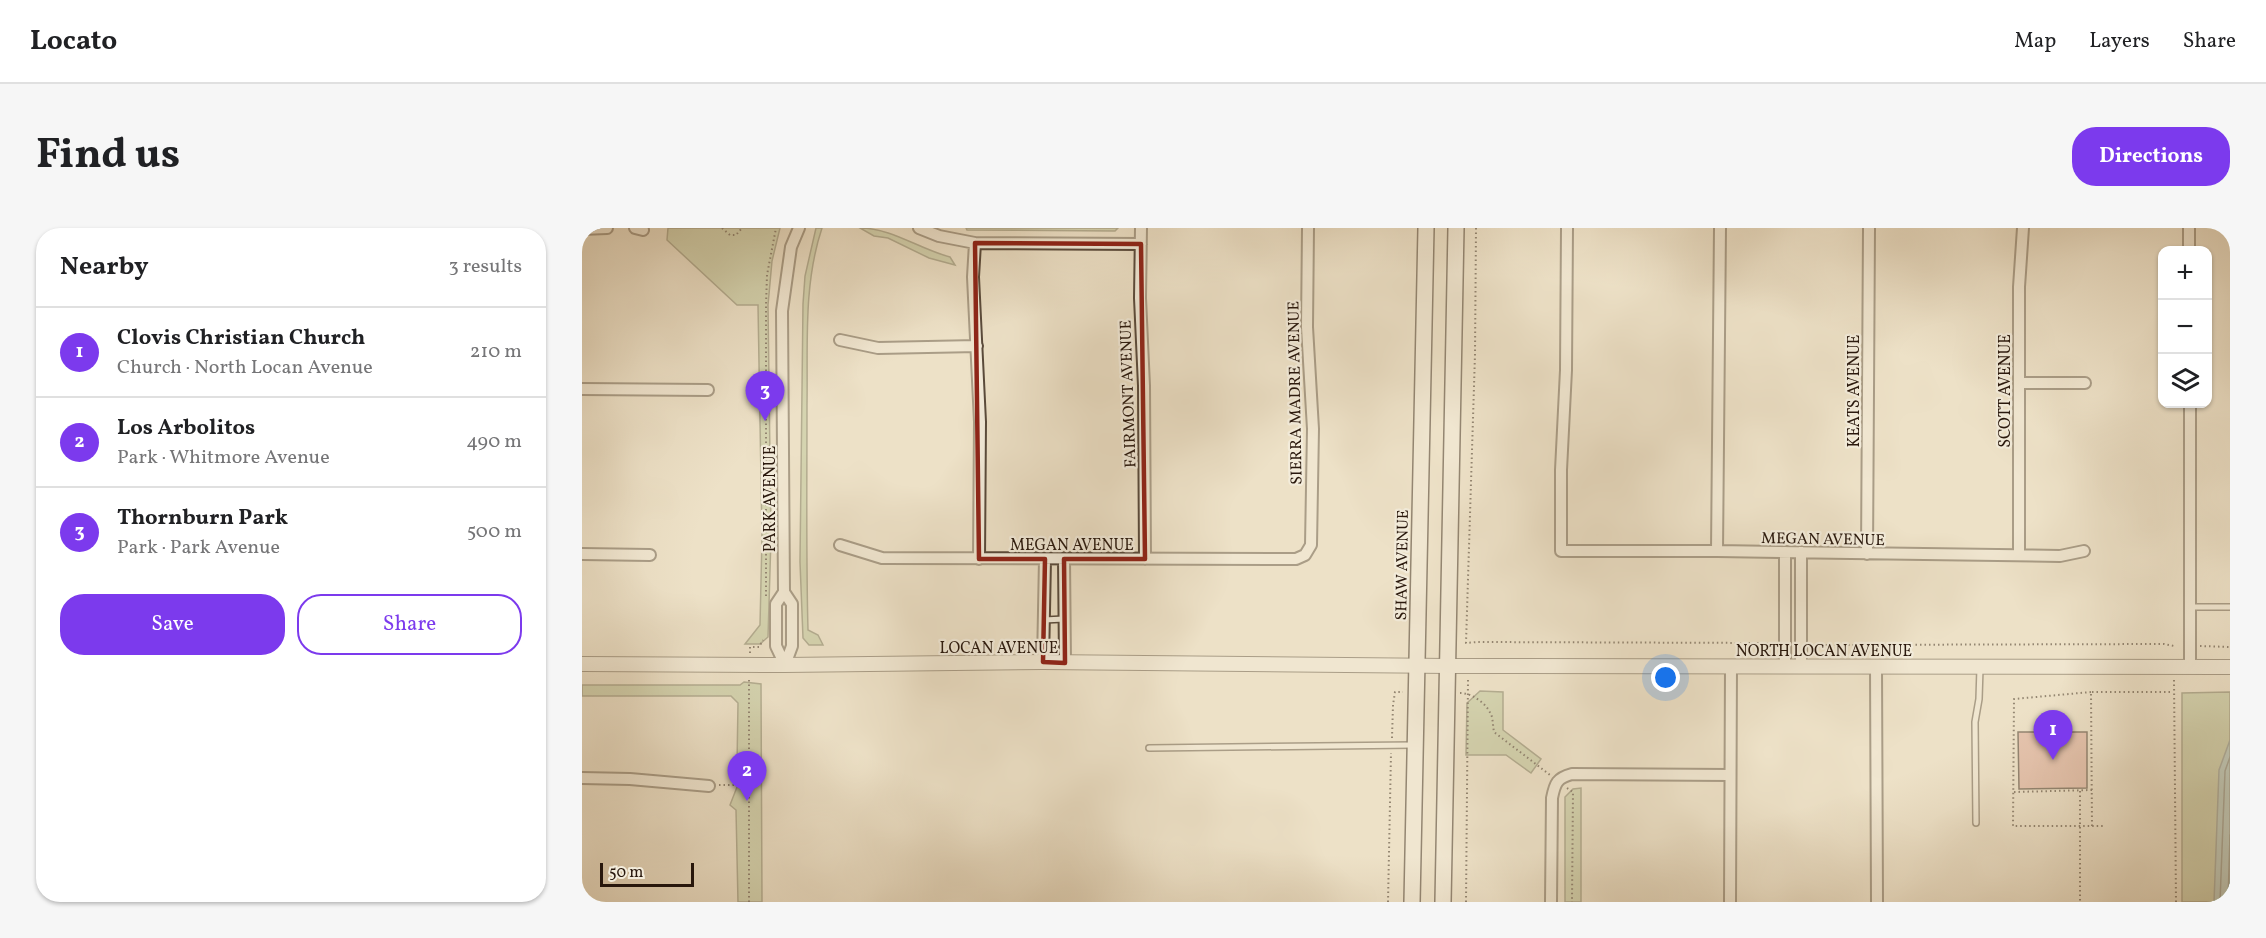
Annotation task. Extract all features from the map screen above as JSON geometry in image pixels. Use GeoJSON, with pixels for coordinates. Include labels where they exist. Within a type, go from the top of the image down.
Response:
{"type":"FeatureCollection","features":[{"type":"Feature","properties":{"kind":"main road","name":"SHAW AVENUE"},"geometry":{"type":"LineString","coordinates":[[1414,902],[1412,886],[1426,228]]}},
{"type":"Feature","properties":{"kind":"main road"},"geometry":{"type":"LineString","coordinates":[[1443,902],[1456,228]]}},
{"type":"Feature","properties":{"kind":"street"},"geometry":{"type":"LineString","coordinates":[[582,230],[607,228]]}},
{"type":"Feature","properties":{"kind":"street","name":"PARK AVENUE"},"geometry":{"type":"LineString","coordinates":[[784,665],[792,646],[792,604],[784,592],[782,311],[791,247],[799,228]]}},
{"type":"Feature","properties":{"kind":"street"},"geometry":{"type":"LineString","coordinates":[[919,228],[975,243],[1141,244]]}},
{"type":"Feature","properties":{"kind":"street","name":"FAIRMONT AVENUE"},"geometry":{"type":"LineString","coordinates":[[1141,228],[1140,297],[1144,386],[1145,559]]}},
{"type":"Feature","properties":{"kind":"street","name":"SIERRA MADRE AVENUE"},"geometry":{"type":"LineString","coordinates":[[1305,555],[1311,545],[1312,429],[1307,327],[1308,228]]}},
{"type":"Feature","properties":{"kind":"street","name":"MEGAN AVENUE"},"geometry":{"type":"LineString","coordinates":[[1567,228],[1566,370],[1560,470],[1560,551],[1717,550],[2060,556],[2084,550]]}},
{"type":"Feature","properties":{"kind":"street"},"geometry":{"type":"LineString","coordinates":[[1717,550],[1720,228]]}},
{"type":"Feature","properties":{"kind":"street","name":"KEATS AVENUE"},"geometry":{"type":"LineString","coordinates":[[1867,554],[1869,228]]}},
{"type":"Feature","properties":{"kind":"street","name":"SCOTT AVENUE"},"geometry":{"type":"LineString","coordinates":[[2019,554],[2019,287],[2023,228]]}},
{"type":"Feature","properties":{"kind":"street"},"geometry":{"type":"LineString","coordinates":[[2189,228],[2189,246]]}},
{"type":"Feature","properties":{"kind":"street"},"geometry":{"type":"LineString","coordinates":[[975,243],[973,277],[980,422],[979,559]]}},
{"type":"Feature","properties":{"kind":"street"},"geometry":{"type":"LineString","coordinates":[[840,340],[878,348],[977,346]]}},
{"type":"Feature","properties":{"kind":"street"},"geometry":{"type":"LineString","coordinates":[[2019,383],[2085,383]]}},
{"type":"Feature","properties":{"kind":"street"},"geometry":{"type":"LineString","coordinates":[[582,389],[708,390]]}},
{"type":"Feature","properties":{"kind":"street"},"geometry":{"type":"LineString","coordinates":[[2190,408],[2190,667]]}},
{"type":"Feature","properties":{"kind":"street","name":"MEGAN AVENUE"},"geometry":{"type":"LineString","coordinates":[[840,545],[882,558],[1296,559],[1305,555]]}},
{"type":"Feature","properties":{"kind":"street"},"geometry":{"type":"LineString","coordinates":[[1785,552],[1785,666]]}},
{"type":"Feature","properties":{"kind":"street"},"geometry":{"type":"LineString","coordinates":[[1801,552],[1801,666]]}},
{"type":"Feature","properties":{"kind":"street"},"geometry":{"type":"LineString","coordinates":[[582,554],[650,555]]}},
{"type":"Feature","properties":{"kind":"street"},"geometry":{"type":"LineString","coordinates":[[1043,662],[1045,559]]}},
{"type":"Feature","properties":{"kind":"street"},"geometry":{"type":"LineString","coordinates":[[1064,559],[1065,663]]}},
{"type":"Feature","properties":{"kind":"street","name":"PARK AVENUE"},"geometry":{"type":"LineString","coordinates":[[784,592],[776,604],[776,646],[784,665]]}},
{"type":"Feature","properties":{"kind":"street","name":"LOCAN AVENUE"},"geometry":{"type":"LineString","coordinates":[[582,664],[784,665],[1043,662],[1417,666]]}},
{"type":"Feature","properties":{"kind":"street","name":"NORTH LOCAN AVENUE"},"geometry":{"type":"LineString","coordinates":[[1417,666],[2230,667]]}},
{"type":"Feature","properties":{"kind":"street"},"geometry":{"type":"LineString","coordinates":[[1730,902],[1731,666]]}},
{"type":"Feature","properties":{"kind":"street"},"geometry":{"type":"LineString","coordinates":[[1876,667],[1877,902]]}},
{"type":"Feature","properties":{"kind":"street"},"geometry":{"type":"LineString","coordinates":[[1551,902],[1552,798],[1557,781],[1572,774],[1730,775]]}},
{"type":"Feature","properties":{"kind":"street"},"geometry":{"type":"LineString","coordinates":[[582,778],[630,779],[709,786]]}},
{"type":"Feature","properties":{"kind":"lane"},"geometry":{"type":"LineString","coordinates":[[2190,608],[2230,607]]}},
{"type":"Feature","properties":{"kind":"lane"},"geometry":{"type":"LineString","coordinates":[[1044,620],[1064,619]]}},
{"type":"Feature","properties":{"kind":"lane"},"geometry":{"type":"LineString","coordinates":[[1976,824],[1975,722],[1979,699],[1980,668]]}},
{"type":"Feature","properties":{"kind":"lane"},"geometry":{"type":"LineString","coordinates":[[1149,748],[1415,745]]}},
{"type":"Feature","properties":{"kind":"path"},"geometry":{"type":"LineString","coordinates":[[722,228],[730,235],[736,235],[742,228]]}},
{"type":"Feature","properties":{"kind":"path"},"geometry":{"type":"LineString","coordinates":[[766,600],[766,305],[767,275],[776,228]]}},
{"type":"Feature","properties":{"kind":"path"},"geometry":{"type":"LineString","coordinates":[[1476,228],[1475,354],[1466,643],[1765,643],[1774,645]]}},
{"type":"Feature","properties":{"kind":"path"},"geometry":{"type":"LineString","coordinates":[[749,902],[750,646],[759,647],[766,635]]}},
{"type":"Feature","properties":{"kind":"path"},"geometry":{"type":"LineString","coordinates":[[1814,645],[2164,644],[2230,647]]}},
{"type":"Feature","properties":{"kind":"path"},"geometry":{"type":"LineString","coordinates":[[2175,667],[2176,902]]}},
{"type":"Feature","properties":{"kind":"path"},"geometry":{"type":"LineString","coordinates":[[2105,826],[2013,826],[2014,699],[2091,692],[2175,692]]}},
{"type":"Feature","properties":{"kind":"path"},"geometry":{"type":"LineString","coordinates":[[2091,692],[2092,826]]}},
{"type":"Feature","properties":{"kind":"path"},"geometry":{"type":"LineString","coordinates":[[1466,902],[1469,693],[1491,713],[1494,732],[1573,792],[1572,902]]}},
{"type":"Feature","properties":{"kind":"path"},"geometry":{"type":"LineString","coordinates":[[709,786],[749,785]]}},
{"type":"Feature","properties":{"kind":"path"},"geometry":{"type":"LineString","coordinates":[[2014,792],[2092,790]]}},
{"type":"Feature","properties":{"kind":"path"},"geometry":{"type":"LineString","coordinates":[[2080,791],[2080,902]]}},
{"type":"Feature","properties":{"kind":"highlighted area"},"geometry":{"type":"Polygon","coordinates":[[[975,243],[1141,244],[1145,559],[1064,559],[1065,663],[1043,662],[1045,559],[979,559],[975,243]]]}},
{"type":"Feature","properties":{"kind":"green space"},"geometry":{"type":"Polygon","coordinates":[[[668,228],[780,228],[772,261],[768,305],[771,537],[768,637],[760,644],[745,644],[760,625],[762,537],[758,305],[737,305],[667,240],[668,228]]]}},
{"type":"Feature","properties":{"kind":"green space"},"geometry":{"type":"Polygon","coordinates":[[[816,228],[822,228],[809,293],[807,338],[807,602],[808,630],[818,635],[823,645],[809,645],[803,638],[800,562],[803,304],[805,276],[816,228]]]}},
{"type":"Feature","properties":{"kind":"green space"},"geometry":{"type":"Polygon","coordinates":[[[860,228],[894,235],[950,257],[955,265],[929,258],[888,238],[874,236],[860,228]]]}},
{"type":"Feature","properties":{"kind":"green space"},"geometry":{"type":"Polygon","coordinates":[[[966,228],[1118,228],[1115,231],[967,230],[966,228]]]}},
{"type":"Feature","properties":{"kind":"green space"},"geometry":{"type":"Polygon","coordinates":[[[744,682],[761,684],[762,902],[738,902],[736,810],[730,805],[737,787],[732,769],[737,765],[738,703],[731,696],[582,696],[582,685],[740,685],[744,682]]]}},
{"type":"Feature","properties":{"kind":"green space"},"geometry":{"type":"Polygon","coordinates":[[[1480,691],[1503,692],[1503,730],[1541,759],[1531,773],[1506,755],[1466,755],[1467,703],[1480,691]]]}},
{"type":"Feature","properties":{"kind":"green space"},"geometry":{"type":"Polygon","coordinates":[[[2230,692],[2230,902],[2182,902],[2182,693],[2230,692]]]}},
{"type":"Feature","properties":{"kind":"green space"},"geometry":{"type":"Polygon","coordinates":[[[1581,788],[1581,902],[1565,902],[1565,797],[1573,789],[1581,788]]]}},
{"type":"Feature","properties":{"kind":"water"},"geometry":{"type":"Polygon","coordinates":[[[2230,740],[2230,902],[2214,902],[2219,770],[2230,740]]]}},
{"type":"Feature","properties":{"kind":"building"},"geometry":{"type":"Polygon","coordinates":[[[2018,732],[2087,732],[2087,788],[2019,789],[2018,732]]]}},
{"type":"Feature","properties":{"kind":"place","name":"Thornburn Park"},"geometry":{"type":"Point","coordinates":[765,421]}},
{"type":"Feature","properties":{"kind":"place","name":"Clovis Christian Church"},"geometry":{"type":"Point","coordinates":[2053,760]}},
{"type":"Feature","properties":{"kind":"place","name":"Los Arbolitos"},"geometry":{"type":"Point","coordinates":[747,801]}}]}
